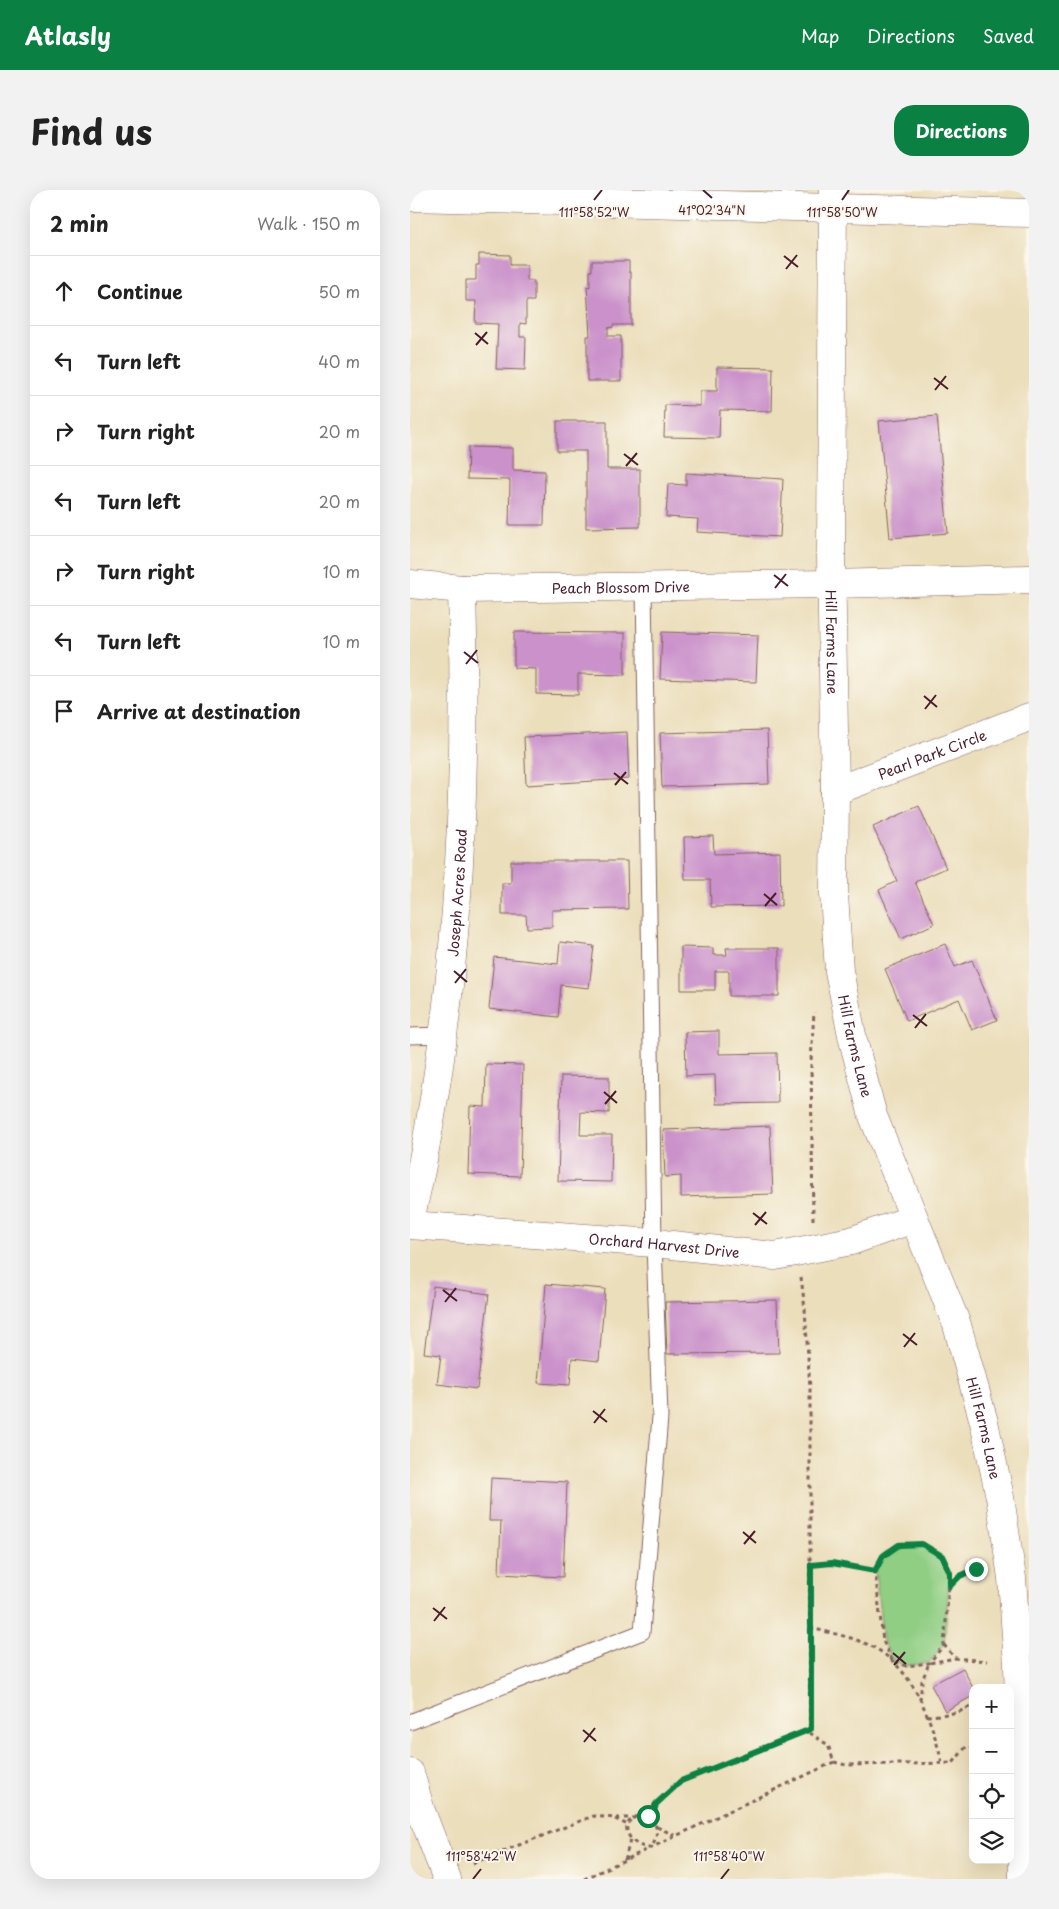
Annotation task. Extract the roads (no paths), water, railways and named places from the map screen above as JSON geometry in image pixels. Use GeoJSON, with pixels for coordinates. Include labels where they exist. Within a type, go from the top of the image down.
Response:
{"type":"FeatureCollection","features":[{"type":"Feature","properties":{"kind":"street"},"geometry":{"type":"LineString","coordinates":[[410,197],[647,196],[833,199],[1029,213]]}},
{"type":"Feature","properties":{"kind":"street","name":"Hill Farms Lane"},"geometry":{"type":"LineString","coordinates":[[833,199],[832,584],[835,791],[834,894],[839,971],[853,1040],[872,1116],[957,1325],[984,1422],[1000,1497],[1012,1578],[1018,1665],[1023,1879]]}},
{"type":"Feature","properties":{"kind":"street"},"geometry":{"type":"LineString","coordinates":[[832,584],[1029,580]]}},
{"type":"Feature","properties":{"kind":"street","name":"Peach Blossom Drive"},"geometry":{"type":"LineString","coordinates":[[410,584],[462,589],[832,584]]}},
{"type":"Feature","properties":{"kind":"street","name":"Joseph Acres Road"},"geometry":{"type":"LineString","coordinates":[[410,1221],[431,1116],[454,936],[464,740],[462,589]]}},
{"type":"Feature","properties":{"kind":"street","name":"Pearl Park Circle"},"geometry":{"type":"LineString","coordinates":[[835,791],[1029,718]]}},
{"type":"Feature","properties":{"kind":"street","name":"Orchard Harvest Drive"},"geometry":{"type":"LineString","coordinates":[[410,1225],[654,1243],[774,1256],[851,1241],[913,1219]]}},
{"type":"Feature","properties":{"kind":"street"},"geometry":{"type":"LineString","coordinates":[[410,1773],[421,1811],[447,1879]]}},
{"type":"Feature","properties":{"kind":"lane"},"geometry":{"type":"LineString","coordinates":[[410,1722],[642,1632],[660,1417],[654,1243],[644,587]]}},
{"type":"Feature","properties":{"kind":"lane"},"geometry":{"type":"LineString","coordinates":[[410,1036],[442,1035]]}}]}
